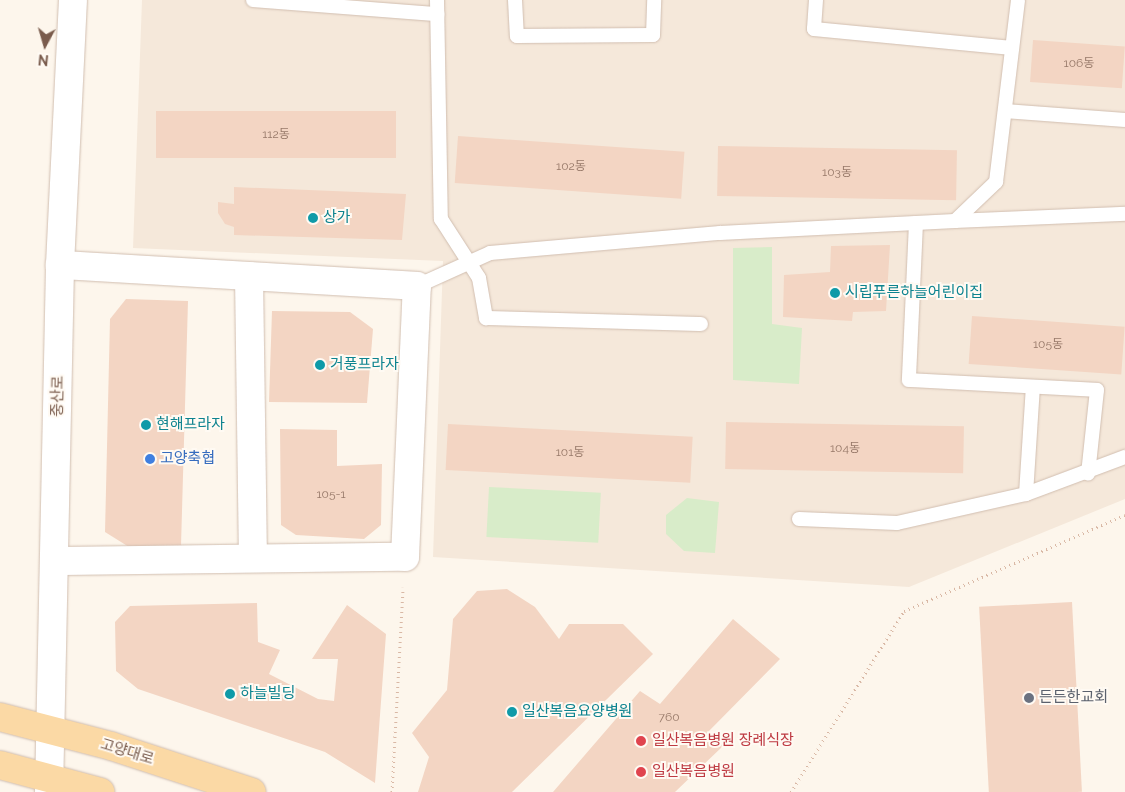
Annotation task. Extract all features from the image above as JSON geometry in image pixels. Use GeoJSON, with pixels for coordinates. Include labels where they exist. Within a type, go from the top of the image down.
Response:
{"type":"FeatureCollection","features":[{"type":"Feature","properties":{"kind":"main road","name":"고양대로"},"geometry":{"type":"LineString","coordinates":[[0,717],[50,732],[111,746],[252,792]]}},
{"type":"Feature","properties":{"kind":"main road"},"geometry":{"type":"LineString","coordinates":[[0,765],[49,786],[100,792]]}},
{"type":"Feature","properties":{"kind":"street","name":"중산로"},"geometry":{"type":"LineString","coordinates":[[49,786],[56,561],[60,266],[73,0]]}},
{"type":"Feature","properties":{"kind":"street"},"geometry":{"type":"LineString","coordinates":[[56,561],[405,557],[417,286],[60,266]]}},
{"type":"Feature","properties":{"kind":"street"},"geometry":{"type":"LineString","coordinates":[[249,276],[253,558]]}},
{"type":"Feature","properties":{"kind":"lane"},"geometry":{"type":"LineString","coordinates":[[253,0],[437,7],[441,219],[479,278],[486,318],[701,324]]}},
{"type":"Feature","properties":{"kind":"lane"},"geometry":{"type":"LineString","coordinates":[[516,0],[517,36],[653,35],[654,0]]}},
{"type":"Feature","properties":{"kind":"lane"},"geometry":{"type":"LineString","coordinates":[[816,0],[814,29],[1012,48]]}},
{"type":"Feature","properties":{"kind":"lane"},"geometry":{"type":"LineString","coordinates":[[955,221],[996,182],[1018,0]]}},
{"type":"Feature","properties":{"kind":"lane"},"geometry":{"type":"LineString","coordinates":[[1005,110],[1125,120]]}},
{"type":"Feature","properties":{"kind":"lane"},"geometry":{"type":"LineString","coordinates":[[417,286],[490,252],[720,233],[1125,214]]}},
{"type":"Feature","properties":{"kind":"lane"},"geometry":{"type":"LineString","coordinates":[[916,223],[909,380],[1097,390],[1088,474]]}},
{"type":"Feature","properties":{"kind":"lane"},"geometry":{"type":"LineString","coordinates":[[1026,494],[1033,387]]}},
{"type":"Feature","properties":{"kind":"lane"},"geometry":{"type":"LineString","coordinates":[[799,519],[897,523],[1026,494],[1088,474],[1125,457]]}},
{"type":"Feature","properties":{"kind":"path"},"geometry":{"type":"LineString","coordinates":[[791,792],[904,611],[1125,515]]}},
{"type":"Feature","properties":{"kind":"path"},"geometry":{"type":"LineString","coordinates":[[392,792],[405,557]]}},
{"type":"Feature","properties":{"kind":"shaded area"},"geometry":{"type":"Polygon","coordinates":[[[142,0],[1125,0],[1125,499],[909,587],[433,557],[443,261],[133,248],[142,0]]]}},
{"type":"Feature","properties":{"kind":"green space"},"geometry":{"type":"Polygon","coordinates":[[[772,247],[772,324],[802,328],[799,384],[733,380],[733,248],[772,247]]]}},
{"type":"Feature","properties":{"kind":"green space"},"geometry":{"type":"Polygon","coordinates":[[[489,487],[601,493],[598,543],[486,537],[489,487]]]}},
{"type":"Feature","properties":{"kind":"green space"},"geometry":{"type":"Polygon","coordinates":[[[687,498],[719,502],[715,553],[684,551],[666,534],[666,515],[687,498]]]}},
{"type":"Feature","properties":{"kind":"building"},"geometry":{"type":"Polygon","coordinates":[[[1033,40],[1125,46],[1122,88],[1030,82],[1033,40]]]}},
{"type":"Feature","properties":{"kind":"building"},"geometry":{"type":"Polygon","coordinates":[[[156,111],[396,111],[396,158],[156,158],[156,111]]]}},
{"type":"Feature","properties":{"kind":"building"},"geometry":{"type":"Polygon","coordinates":[[[458,136],[684,152],[681,199],[455,183],[458,136]]]}},
{"type":"Feature","properties":{"kind":"building"},"geometry":{"type":"Polygon","coordinates":[[[718,146],[957,150],[956,200],[717,196],[718,146]]]}},
{"type":"Feature","properties":{"kind":"building","name":"상가"},"geometry":{"type":"Polygon","coordinates":[[[234,187],[406,194],[402,240],[234,235],[234,227],[225,224],[218,213],[218,202],[234,204],[234,187]]]}},
{"type":"Feature","properties":{"kind":"building","name":"시립푸른하늘어린이집"},"geometry":{"type":"Polygon","coordinates":[[[890,245],[886,311],[853,312],[852,321],[783,317],[784,275],[830,272],[831,246],[890,245]]]}},
{"type":"Feature","properties":{"kind":"building","name":"현해프라자"},"geometry":{"type":"Polygon","coordinates":[[[126,299],[188,301],[181,546],[129,547],[105,532],[110,319],[126,299]]]}},
{"type":"Feature","properties":{"kind":"building","name":"거풍프라자"},"geometry":{"type":"Polygon","coordinates":[[[272,311],[350,312],[373,329],[367,403],[269,402],[272,311]]]}},
{"type":"Feature","properties":{"kind":"building"},"geometry":{"type":"Polygon","coordinates":[[[972,316],[1125,327],[1121,375],[969,364],[972,316]]]}},
{"type":"Feature","properties":{"kind":"building"},"geometry":{"type":"Polygon","coordinates":[[[726,422],[964,426],[963,473],[725,469],[726,422]]]}},
{"type":"Feature","properties":{"kind":"building"},"geometry":{"type":"Polygon","coordinates":[[[448,424],[693,437],[690,483],[446,470],[448,424]]]}},
{"type":"Feature","properties":{"kind":"building"},"geometry":{"type":"Polygon","coordinates":[[[280,429],[337,430],[337,466],[382,464],[381,525],[364,539],[296,535],[281,525],[280,429]]]}},
{"type":"Feature","properties":{"kind":"building","name":"일산복음요양병원"},"geometry":{"type":"Polygon","coordinates":[[[507,589],[535,607],[559,639],[569,624],[623,624],[653,654],[512,792],[418,792],[429,757],[412,733],[447,690],[453,619],[477,591],[507,589]]]}},
{"type":"Feature","properties":{"kind":"building","name":"든든한교회"},"geometry":{"type":"Polygon","coordinates":[[[1072,602],[1082,792],[989,792],[979,607],[1072,602]]]}},
{"type":"Feature","properties":{"kind":"building","name":"하늘빌딩"},"geometry":{"type":"Polygon","coordinates":[[[257,603],[258,642],[280,650],[269,674],[318,699],[334,701],[338,659],[312,659],[347,605],[386,634],[375,783],[325,752],[138,689],[116,671],[115,622],[130,606],[257,603]]]}},
{"type":"Feature","properties":{"kind":"building","name":"일산복음병원"},"geometry":{"type":"Polygon","coordinates":[[[733,619],[780,659],[708,732],[723,746],[675,792],[553,792],[640,691],[660,704],[733,619]]]}},
{"type":"Feature","properties":{"kind":"place","name":"상가"},"geometry":{"type":"Point","coordinates":[313,218]}},
{"type":"Feature","properties":{"kind":"place","name":"시립푸른하늘어린이집"},"geometry":{"type":"Point","coordinates":[835,293]}},
{"type":"Feature","properties":{"kind":"place","name":"거풍프라자"},"geometry":{"type":"Point","coordinates":[320,365]}},
{"type":"Feature","properties":{"kind":"place","name":"현해프라자"},"geometry":{"type":"Point","coordinates":[146,425]}},
{"type":"Feature","properties":{"kind":"place","name":"고양축협"},"geometry":{"type":"Point","coordinates":[150,459]}},
{"type":"Feature","properties":{"kind":"place","name":"하늘빌딩"},"geometry":{"type":"Point","coordinates":[230,694]}},
{"type":"Feature","properties":{"kind":"place","name":"든든한교회"},"geometry":{"type":"Point","coordinates":[1029,698]}},
{"type":"Feature","properties":{"kind":"place","name":"일산복음요양병원"},"geometry":{"type":"Point","coordinates":[512,712]}},
{"type":"Feature","properties":{"kind":"place","name":"일산복음병원 장례식장"},"geometry":{"type":"Point","coordinates":[641,741]}},
{"type":"Feature","properties":{"kind":"place","name":"일산복음병원"},"geometry":{"type":"Point","coordinates":[641,772]}}]}
